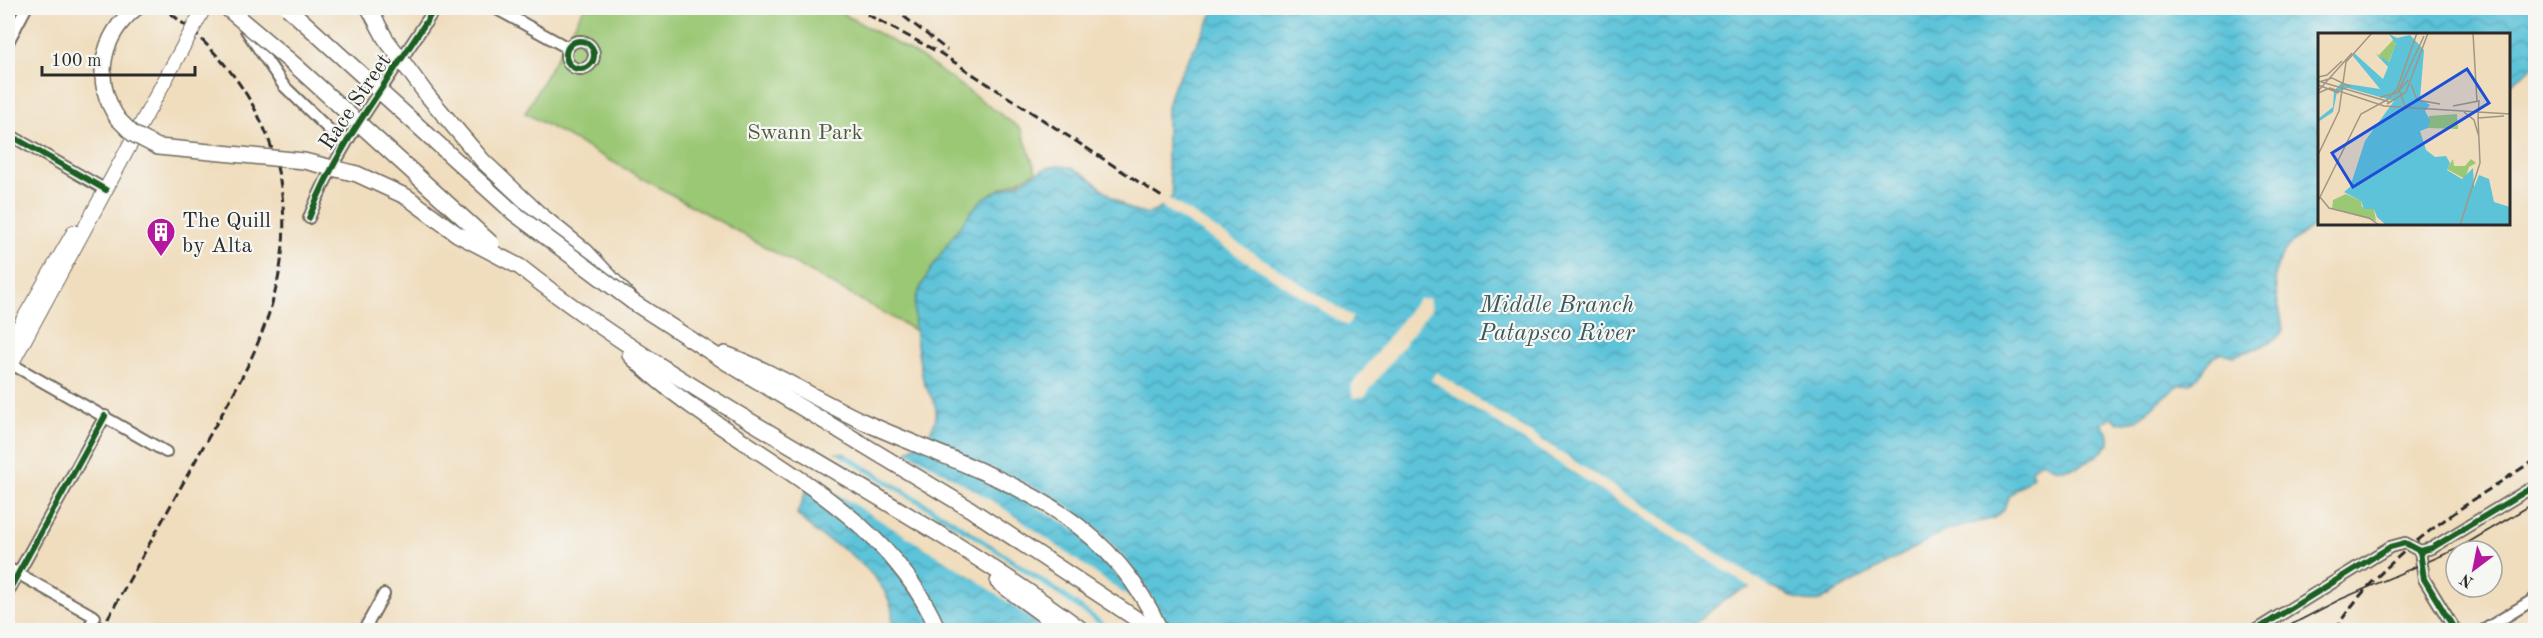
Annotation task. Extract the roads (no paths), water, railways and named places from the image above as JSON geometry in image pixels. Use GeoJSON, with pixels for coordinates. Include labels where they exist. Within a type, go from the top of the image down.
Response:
{"type":"FeatureCollection","features":[{"type":"Feature","properties":{"kind":"highway"},"geometry":{"type":"LineString","coordinates":[[136,8],[123,19],[111,36],[102,77],[105,95],[113,112],[127,129],[142,141],[168,149],[303,161],[357,174],[407,197],[457,234],[520,267]]}},
{"type":"Feature","properties":{"kind":"highway"},"geometry":{"type":"LineString","coordinates":[[227,8],[297,67],[462,219],[520,267],[602,328],[702,393],[1020,585],[1082,630]]}},
{"type":"Feature","properties":{"kind":"highway"},"geometry":{"type":"LineString","coordinates":[[288,8],[500,201],[573,259],[694,343],[961,503],[1154,630]]}},
{"type":"Feature","properties":{"kind":"highway"},"geometry":{"type":"LineString","coordinates":[[369,8],[385,38],[411,76],[465,142],[519,196],[585,251],[633,302]]}},
{"type":"Feature","properties":{"kind":"highway"},"geometry":{"type":"LineString","coordinates":[[602,328],[657,382],[823,496],[869,532],[893,556],[918,589],[938,630]]}},
{"type":"Feature","properties":{"kind":"highway"},"geometry":{"type":"LineString","coordinates":[[694,343],[760,366],[858,419],[1018,488],[1061,511],[1095,537],[1124,569],[1143,597],[1160,630]]}},
{"type":"Feature","properties":{"kind":"highway"},"geometry":{"type":"LineString","coordinates":[[927,528],[1064,630]]}},
{"type":"Feature","properties":{"kind":"highway"},"geometry":{"type":"LineString","coordinates":[[1068,574],[1137,630]]}},
{"type":"Feature","properties":{"kind":"main road"},"geometry":{"type":"LineString","coordinates":[[9,365],[204,8]]}},
{"type":"Feature","properties":{"kind":"main road"},"geometry":{"type":"LineString","coordinates":[[8,346],[80,221],[106,190]]}},
{"type":"Feature","properties":{"kind":"street"},"geometry":{"type":"LineString","coordinates":[[8,42],[26,8]]}},
{"type":"Feature","properties":{"kind":"street"},"geometry":{"type":"LineString","coordinates":[[227,8],[242,23],[284,86],[345,145]]}},
{"type":"Feature","properties":{"kind":"street","name":"Race Street"},"geometry":{"type":"LineString","coordinates":[[309,218],[326,177],[345,145],[435,8]]}},
{"type":"Feature","properties":{"kind":"street"},"geometry":{"type":"LineString","coordinates":[[495,8],[568,48]]}},
{"type":"Feature","properties":{"kind":"street"},"geometry":{"type":"LineString","coordinates":[[8,134],[106,190]]}},
{"type":"Feature","properties":{"kind":"street"},"geometry":{"type":"LineString","coordinates":[[9,365],[105,416],[166,452]]}},
{"type":"Feature","properties":{"kind":"street"},"geometry":{"type":"LineString","coordinates":[[8,592],[13,571],[105,416]]}},
{"type":"Feature","properties":{"kind":"street"},"geometry":{"type":"LineString","coordinates":[[2256,630],[2390,547],[2405,543],[2426,551],[2453,537],[2535,485]]}},
{"type":"Feature","properties":{"kind":"street"},"geometry":{"type":"LineString","coordinates":[[2420,550],[2421,568],[2433,595],[2455,630]]}},
{"type":"Feature","properties":{"kind":"street"},"geometry":{"type":"LineString","coordinates":[[13,571],[95,617],[87,630]]}},
{"type":"Feature","properties":{"kind":"street"},"geometry":{"type":"LineString","coordinates":[[364,630],[384,594]]}},
{"type":"Feature","properties":{"kind":"street"},"geometry":{"type":"LineString","coordinates":[[2484,630],[2535,598]]}},
{"type":"Feature","properties":{"kind":"water","name":"Middle Branch Patapsco River"},"geometry":{"type":"Polygon","coordinates":[[[1216,8],[2535,8],[2535,65],[2510,84],[2510,33],[2318,33],[2318,223],[2290,245],[2283,252],[2279,261],[2275,283],[2283,330],[2278,337],[2260,347],[2233,356],[2222,353],[2213,357],[2190,384],[2179,385],[2137,420],[2118,423],[2112,417],[2101,423],[2109,436],[2109,444],[2086,462],[2068,469],[2059,469],[2042,461],[2031,469],[2033,476],[2008,497],[2004,509],[1994,518],[1944,531],[1820,601],[1800,600],[1772,588],[1760,586],[1748,588],[1726,599],[1687,630],[889,630],[892,619],[891,608],[880,585],[854,557],[817,533],[797,514],[813,474],[834,453],[904,454],[931,430],[935,422],[936,408],[921,371],[915,329],[915,302],[925,279],[945,248],[983,199],[1046,168],[1060,166],[1076,170],[1088,177],[1124,206],[1136,212],[1148,213],[1161,208],[1173,195],[1167,163],[1167,107],[1172,89],[1216,8]]]}},
{"type":"Feature","properties":{"kind":"tram line"},"geometry":{"type":"LineString","coordinates":[[2281,630],[2339,600],[2459,548],[2536,502]]}},
{"type":"Feature","properties":{"kind":"railway"},"geometry":{"type":"LineString","coordinates":[[101,630],[248,366],[261,335],[276,287],[283,241],[282,196],[273,153],[256,112],[232,74],[201,39],[163,8]]}},
{"type":"Feature","properties":{"kind":"railway"},"geometry":{"type":"LineString","coordinates":[[855,8],[940,53],[1165,199]]}},
{"type":"Feature","properties":{"kind":"railway"},"geometry":{"type":"LineString","coordinates":[[893,8],[947,50]]}},
{"type":"Feature","properties":{"kind":"railway"},"geometry":{"type":"LineString","coordinates":[[2335,630],[2354,603],[2400,555],[2453,514],[2536,459]]}},
{"type":"Feature","properties":{"kind":"place","name":"The Quill by Alta"},"geometry":{"type":"Point","coordinates":[161,258]}},
{"type":"Feature","properties":{"kind":"park label","name":"Swann Park"},"geometry":{"type":"Point","coordinates":[805,131]}}]}
